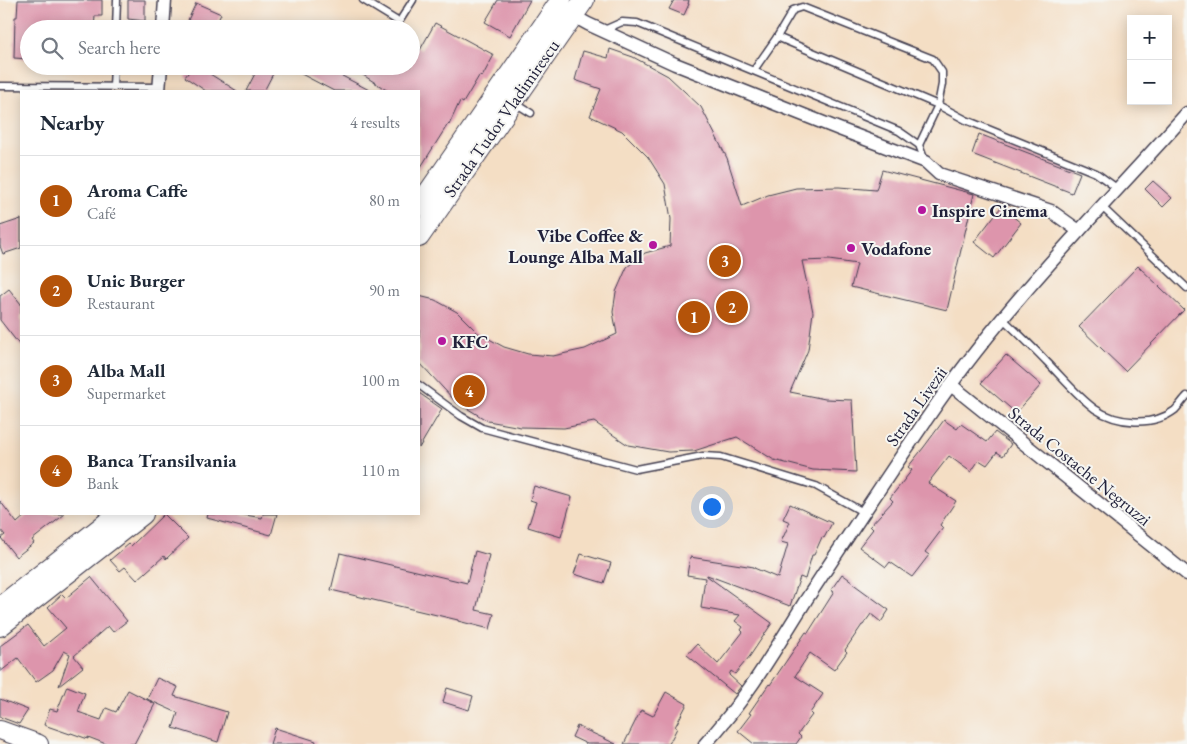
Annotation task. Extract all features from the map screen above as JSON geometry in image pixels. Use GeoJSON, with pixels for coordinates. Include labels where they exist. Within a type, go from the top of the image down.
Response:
{"type":"FeatureCollection","features":[{"type":"Feature","properties":{"kind":"main road","name":"Strada Tudor Vladimirescu"},"geometry":{"type":"LineString","coordinates":[[420,236],[512,102],[568,6]]}},
{"type":"Feature","properties":{"kind":"main road","name":"Strada Tudor Vladimirescu"},"geometry":{"type":"LineString","coordinates":[[420,205],[568,6]]}},
{"type":"Feature","properties":{"kind":"main road"},"geometry":{"type":"LineString","coordinates":[[0,607],[117,515]]}},
{"type":"Feature","properties":{"kind":"main road"},"geometry":{"type":"LineString","coordinates":[[0,626],[142,515]]}},
{"type":"Feature","properties":{"kind":"street"},"geometry":{"type":"LineString","coordinates":[[164,20],[165,0]]}},
{"type":"Feature","properties":{"kind":"street"},"geometry":{"type":"LineString","coordinates":[[568,6],[588,24],[689,69],[926,162],[939,174],[1051,211],[1079,231]]}},
{"type":"Feature","properties":{"kind":"street"},"geometry":{"type":"LineString","coordinates":[[160,89],[161,75]]}},
{"type":"Feature","properties":{"kind":"street","name":"Strada Livezii"},"geometry":{"type":"LineString","coordinates":[[705,744],[722,726],[749,689],[863,512],[951,385],[1002,318],[1101,206],[1187,113]]}},
{"type":"Feature","properties":{"kind":"street","name":"Strada Costache Negruzzi"},"geometry":{"type":"LineString","coordinates":[[951,385],[1187,574]]}},
{"type":"Feature","properties":{"kind":"street"},"geometry":{"type":"LineString","coordinates":[[0,730],[39,744]]}},
{"type":"Feature","properties":{"kind":"lane"},"geometry":{"type":"LineString","coordinates":[[116,20],[117,0]]}},
{"type":"Feature","properties":{"kind":"lane"},"geometry":{"type":"LineString","coordinates":[[364,0],[396,20]]}},
{"type":"Feature","properties":{"kind":"lane"},"geometry":{"type":"LineString","coordinates":[[400,20],[413,0]]}},
{"type":"Feature","properties":{"kind":"lane"},"geometry":{"type":"LineString","coordinates":[[754,70],[777,38],[793,10],[802,7],[933,59],[942,72],[942,84],[938,105],[919,145]]}},
{"type":"Feature","properties":{"kind":"lane"},"geometry":{"type":"LineString","coordinates":[[603,30],[622,22],[637,23],[754,70],[899,131],[919,145],[926,162]]}},
{"type":"Feature","properties":{"kind":"lane"},"geometry":{"type":"LineString","coordinates":[[777,38],[938,105],[966,120],[1096,173],[1118,189]]}},
{"type":"Feature","properties":{"kind":"lane"},"geometry":{"type":"LineString","coordinates":[[113,87],[114,75]]}},
{"type":"Feature","properties":{"kind":"lane"},"geometry":{"type":"LineString","coordinates":[[0,86],[160,89]]}},
{"type":"Feature","properties":{"kind":"lane"},"geometry":{"type":"LineString","coordinates":[[512,102],[531,113]]}},
{"type":"Feature","properties":{"kind":"lane"},"geometry":{"type":"LineString","coordinates":[[1101,206],[1187,288]]}},
{"type":"Feature","properties":{"kind":"lane"},"geometry":{"type":"LineString","coordinates":[[1002,318],[1080,396],[1097,410],[1113,417],[1125,421],[1148,422],[1175,410],[1187,396]]}},
{"type":"Feature","properties":{"kind":"lane"},"geometry":{"type":"LineString","coordinates":[[420,386],[461,416],[482,428],[636,469],[704,456],[720,457],[816,486],[863,512]]}},
{"type":"Feature","properties":{"kind":"building"},"geometry":{"type":"Polygon","coordinates":[[[18,0],[102,0],[102,16],[95,16],[95,20],[20,20],[20,58],[14,58],[15,17],[17,17],[18,0]]]}},
{"type":"Feature","properties":{"kind":"building"},"geometry":{"type":"Polygon","coordinates":[[[128,0],[145,0],[145,20],[128,19],[128,0]]]}},
{"type":"Feature","properties":{"kind":"building"},"geometry":{"type":"Polygon","coordinates":[[[498,0],[530,0],[510,36],[485,22],[498,0]]]}},
{"type":"Feature","properties":{"kind":"building"},"geometry":{"type":"Polygon","coordinates":[[[674,0],[689,0],[684,15],[669,9],[674,0]]]}},
{"type":"Feature","properties":{"kind":"building"},"geometry":{"type":"Polygon","coordinates":[[[196,3],[221,14],[218,20],[188,20],[196,3]]]}},
{"type":"Feature","properties":{"kind":"building"},"geometry":{"type":"Polygon","coordinates":[[[435,23],[494,55],[482,77],[479,76],[463,103],[460,101],[449,125],[420,168],[420,90],[386,90],[363,75],[420,75],[420,50],[435,23]]]}},
{"type":"Feature","properties":{"kind":"building"},"geometry":{"type":"Polygon","coordinates":[[[610,49],[633,57],[668,76],[701,107],[727,158],[742,206],[768,195],[796,188],[839,187],[876,190],[882,170],[974,194],[947,310],[851,287],[857,264],[829,260],[802,261],[813,312],[808,350],[790,392],[825,399],[852,400],[856,472],[813,470],[774,460],[737,437],[694,451],[668,452],[628,445],[594,422],[564,428],[521,427],[488,421],[455,401],[420,363],[420,296],[435,300],[457,312],[478,333],[504,347],[528,354],[553,356],[585,349],[617,334],[613,312],[616,292],[627,267],[645,253],[670,246],[671,219],[665,184],[648,157],[622,131],[590,116],[601,89],[575,80],[583,51],[608,58],[610,49]]]}},
{"type":"Feature","properties":{"kind":"building"},"geometry":{"type":"Polygon","coordinates":[[[186,75],[212,75],[235,90],[204,90],[185,77],[186,75]]]}},
{"type":"Feature","properties":{"kind":"building"},"geometry":{"type":"Polygon","coordinates":[[[254,75],[272,75],[265,90],[247,90],[254,75]]]}},
{"type":"Feature","properties":{"kind":"building"},"geometry":{"type":"Polygon","coordinates":[[[303,75],[340,75],[369,90],[332,90],[303,75]]]}},
{"type":"Feature","properties":{"kind":"building"},"geometry":{"type":"Polygon","coordinates":[[[979,134],[1080,173],[1072,193],[972,154],[979,134]]]}},
{"type":"Feature","properties":{"kind":"building"},"geometry":{"type":"Polygon","coordinates":[[[1153,181],[1172,198],[1163,207],[1145,189],[1153,181]]]}},
{"type":"Feature","properties":{"kind":"building"},"geometry":{"type":"Polygon","coordinates":[[[1001,207],[1021,223],[994,258],[974,242],[1001,207]]]}},
{"type":"Feature","properties":{"kind":"building"},"geometry":{"type":"Polygon","coordinates":[[[20,219],[20,248],[3,254],[0,246],[0,226],[20,219]]]}},
{"type":"Feature","properties":{"kind":"building"},"geometry":{"type":"Polygon","coordinates":[[[1138,266],[1184,310],[1125,371],[1079,327],[1138,266]]]}},
{"type":"Feature","properties":{"kind":"building"},"geometry":{"type":"Polygon","coordinates":[[[9,289],[20,303],[20,346],[0,320],[0,296],[9,289]]]}},
{"type":"Feature","properties":{"kind":"building"},"geometry":{"type":"Polygon","coordinates":[[[1006,355],[1041,385],[1016,413],[981,383],[1006,355]]]}},
{"type":"Feature","properties":{"kind":"building"},"geometry":{"type":"Polygon","coordinates":[[[420,394],[442,409],[420,446],[420,394]]]}},
{"type":"Feature","properties":{"kind":"building"},"geometry":{"type":"Polygon","coordinates":[[[944,420],[957,429],[961,424],[987,442],[995,432],[1011,444],[1003,456],[997,452],[987,465],[979,460],[971,472],[949,456],[928,483],[956,501],[940,525],[943,528],[925,552],[929,555],[912,577],[890,562],[886,567],[859,547],[873,529],[870,526],[893,501],[890,498],[912,470],[908,467],[944,420]]]}},
{"type":"Feature","properties":{"kind":"building"},"geometry":{"type":"Polygon","coordinates":[[[534,486],[572,497],[561,537],[528,527],[536,502],[530,500],[534,486]]]}},
{"type":"Feature","properties":{"kind":"building"},"geometry":{"type":"Polygon","coordinates":[[[0,501],[17,523],[26,515],[64,515],[32,540],[34,543],[16,557],[1,538],[5,535],[0,529],[0,501]]]}},
{"type":"Feature","properties":{"kind":"building"},"geometry":{"type":"Polygon","coordinates":[[[790,504],[832,523],[824,538],[822,537],[814,555],[812,555],[805,579],[800,577],[790,606],[707,575],[772,623],[750,656],[735,674],[731,671],[729,675],[741,686],[735,694],[687,655],[697,644],[718,664],[743,632],[741,630],[743,627],[735,621],[740,615],[701,608],[705,578],[687,575],[690,557],[754,567],[778,578],[788,544],[781,542],[790,522],[783,519],[790,504]]]}},
{"type":"Feature","properties":{"kind":"building"},"geometry":{"type":"Polygon","coordinates":[[[163,515],[188,538],[166,559],[164,556],[137,580],[125,567],[120,571],[110,560],[129,544],[131,546],[163,515]]]}},
{"type":"Feature","properties":{"kind":"building"},"geometry":{"type":"Polygon","coordinates":[[[208,515],[246,515],[262,518],[263,515],[277,515],[271,535],[207,518],[208,515]]]}},
{"type":"Feature","properties":{"kind":"building"},"geometry":{"type":"Polygon","coordinates":[[[475,551],[489,555],[476,610],[494,614],[490,629],[331,590],[340,553],[467,583],[475,551]]]}},
{"type":"Feature","properties":{"kind":"building"},"geometry":{"type":"Polygon","coordinates":[[[581,554],[611,563],[604,583],[574,574],[581,554]]]}},
{"type":"Feature","properties":{"kind":"building"},"geometry":{"type":"Polygon","coordinates":[[[842,574],[889,610],[881,622],[871,614],[845,650],[847,652],[834,670],[810,653],[795,676],[823,694],[810,713],[812,715],[798,734],[801,737],[796,744],[754,744],[738,731],[806,632],[808,633],[834,592],[831,590],[842,574]]]}},
{"type":"Feature","properties":{"kind":"building"},"geometry":{"type":"Polygon","coordinates":[[[91,577],[127,621],[113,632],[108,626],[74,656],[83,667],[59,686],[70,654],[64,651],[53,670],[36,682],[18,658],[0,672],[0,646],[28,625],[44,646],[66,628],[48,607],[62,594],[66,598],[91,577]]]}},
{"type":"Feature","properties":{"kind":"building"},"geometry":{"type":"Polygon","coordinates":[[[157,678],[178,687],[174,696],[227,712],[218,742],[173,728],[178,713],[147,699],[157,678]]]}},
{"type":"Feature","properties":{"kind":"building"},"geometry":{"type":"Polygon","coordinates":[[[67,686],[85,693],[78,712],[101,720],[106,708],[116,712],[128,690],[155,704],[134,744],[106,744],[44,725],[50,709],[57,711],[67,686]]]}},
{"type":"Feature","properties":{"kind":"building"},"geometry":{"type":"Polygon","coordinates":[[[447,688],[473,696],[469,710],[443,702],[447,688]]]}},
{"type":"Feature","properties":{"kind":"building"},"geometry":{"type":"Polygon","coordinates":[[[666,692],[687,704],[675,727],[677,728],[669,744],[624,744],[641,710],[653,716],[666,692]]]}},
{"type":"Feature","properties":{"kind":"building"},"geometry":{"type":"Polygon","coordinates":[[[0,699],[28,710],[19,724],[0,717],[0,699]]]}},
{"type":"Feature","properties":{"kind":"building"},"geometry":{"type":"Polygon","coordinates":[[[577,726],[616,744],[587,744],[572,737],[577,726]]]}},
{"type":"Feature","properties":{"kind":"building"},"geometry":{"type":"Polygon","coordinates":[[[275,728],[316,741],[315,744],[270,744],[275,728]]]}},
{"type":"Feature","properties":{"kind":"place","name":"Inspire Cinema"},"geometry":{"type":"Point","coordinates":[922,210]}},
{"type":"Feature","properties":{"kind":"place","name":"Vibe Coffee & Lounge Alba Mall"},"geometry":{"type":"Point","coordinates":[653,245]}},
{"type":"Feature","properties":{"kind":"place","name":"Vodafone"},"geometry":{"type":"Point","coordinates":[851,248]}},
{"type":"Feature","properties":{"kind":"place","name":"Alba Mall"},"geometry":{"type":"Point","coordinates":[725,261]}},
{"type":"Feature","properties":{"kind":"place","name":"Unic Burger"},"geometry":{"type":"Point","coordinates":[732,307]}},
{"type":"Feature","properties":{"kind":"place","name":"Aroma Caffe"},"geometry":{"type":"Point","coordinates":[694,317]}},
{"type":"Feature","properties":{"kind":"place","name":"KFC"},"geometry":{"type":"Point","coordinates":[442,341]}},
{"type":"Feature","properties":{"kind":"place","name":"Banca Transilvania"},"geometry":{"type":"Point","coordinates":[469,391]}}]}
